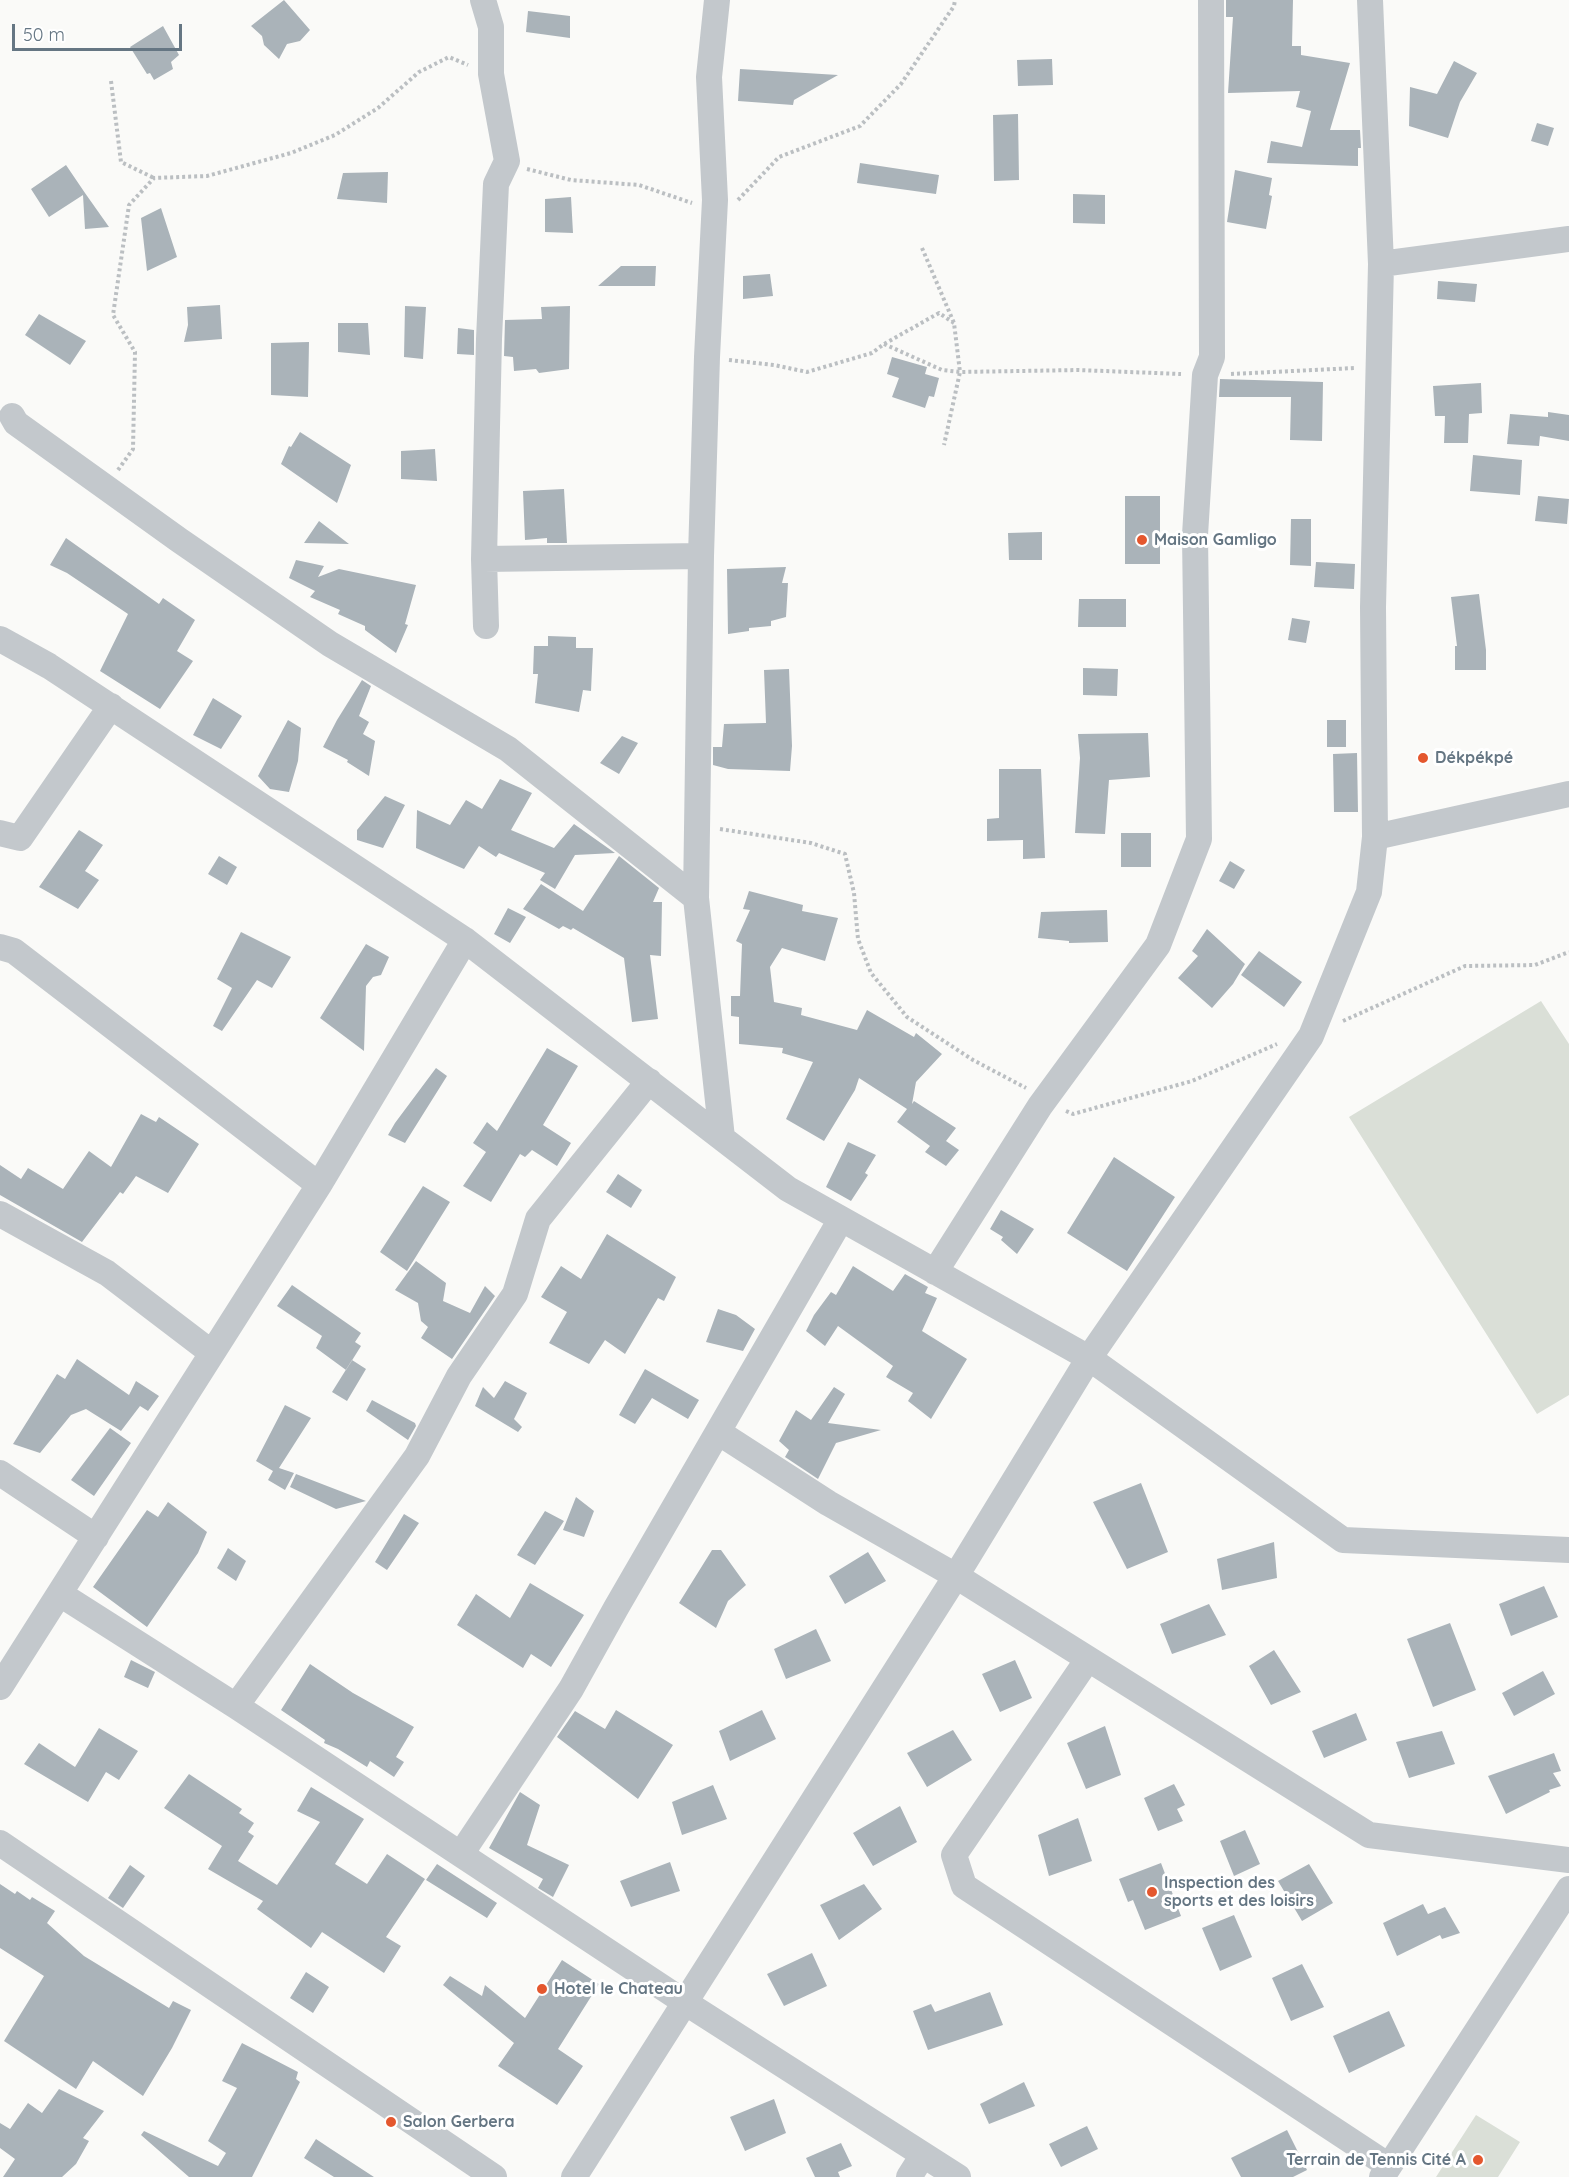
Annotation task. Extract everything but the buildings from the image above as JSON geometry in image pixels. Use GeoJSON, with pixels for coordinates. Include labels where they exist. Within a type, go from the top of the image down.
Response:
{"type":"FeatureCollection","features":[{"type":"Feature","properties":{"kind":"street"},"geometry":{"type":"LineString","coordinates":[[483,0],[491,27],[491,74],[507,161],[496,184],[489,339],[484,559],[486,626]]}},
{"type":"Feature","properties":{"kind":"street"},"geometry":{"type":"LineString","coordinates":[[717,0],[709,76],[715,200],[707,357],[701,556],[696,897],[722,1138]]}},
{"type":"Feature","properties":{"kind":"street"},"geometry":{"type":"LineString","coordinates":[[935,1272],[1040,1106],[1158,945],[1199,839],[1195,536],[1205,375],[1212,357],[1211,0]]}},
{"type":"Feature","properties":{"kind":"street"},"geometry":{"type":"LineString","coordinates":[[574,2177],[956,1576],[1089,1358],[1311,1036],[1369,892],[1375,837],[1373,607],[1381,264],[1370,0]]}},
{"type":"Feature","properties":{"kind":"street"},"geometry":{"type":"LineString","coordinates":[[1381,264],[1569,239]]}},
{"type":"Feature","properties":{"kind":"street"},"geometry":{"type":"LineString","coordinates":[[12,416],[16,423],[105,487],[330,644],[508,749],[696,897]]}},
{"type":"Feature","properties":{"kind":"street"},"geometry":{"type":"LineString","coordinates":[[484,559],[701,556]]}},
{"type":"Feature","properties":{"kind":"street"},"geometry":{"type":"LineString","coordinates":[[0,639],[49,666],[111,706],[465,940],[788,1189],[1089,1358],[1343,1540],[1569,1550]]}},
{"type":"Feature","properties":{"kind":"street"},"geometry":{"type":"LineString","coordinates":[[0,833],[20,838],[111,706]]}},
{"type":"Feature","properties":{"kind":"street"},"geometry":{"type":"LineString","coordinates":[[1375,837],[1569,794]]}},
{"type":"Feature","properties":{"kind":"street"},"geometry":{"type":"LineString","coordinates":[[0,1687],[319,1185],[465,940]]}},
{"type":"Feature","properties":{"kind":"street"},"geometry":{"type":"LineString","coordinates":[[0,947],[15,951],[319,1185]]}},
{"type":"Feature","properties":{"kind":"street"},"geometry":{"type":"LineString","coordinates":[[236,1706],[417,1456],[459,1376],[515,1294],[538,1220],[649,1081]]}},
{"type":"Feature","properties":{"kind":"street"},"geometry":{"type":"LineString","coordinates":[[0,1214],[107,1273],[212,1353]]}},
{"type":"Feature","properties":{"kind":"street"},"geometry":{"type":"LineString","coordinates":[[461,1854],[571,1689],[841,1219]]}},
{"type":"Feature","properties":{"kind":"street"},"geometry":{"type":"LineString","coordinates":[[718,1431],[828,1503],[956,1576],[1369,1835],[1569,1860]]}},
{"type":"Feature","properties":{"kind":"street"},"geometry":{"type":"LineString","coordinates":[[0,1473],[96,1537]]}},
{"type":"Feature","properties":{"kind":"street"},"geometry":{"type":"LineString","coordinates":[[60,1594],[236,1706],[686,2003],[958,2177]]}},
{"type":"Feature","properties":{"kind":"street"},"geometry":{"type":"LineString","coordinates":[[1088,1659],[954,1856],[964,1886],[1386,2171],[1569,1889]]}},
{"type":"Feature","properties":{"kind":"street"},"geometry":{"type":"LineString","coordinates":[[0,1843],[494,2177]]}},
{"type":"Feature","properties":{"kind":"street"},"geometry":{"type":"LineString","coordinates":[[909,2177],[923,2155]]}},
{"type":"Feature","properties":{"kind":"path"},"geometry":{"type":"LineString","coordinates":[[733,208],[779,157],[860,126],[901,84],[954,6],[955,0]]}},
{"type":"Feature","properties":{"kind":"path"},"geometry":{"type":"LineString","coordinates":[[111,81],[121,162],[154,178],[207,176],[291,153],[324,140],[378,108],[419,72],[449,57],[491,74]]}},
{"type":"Feature","properties":{"kind":"path"},"geometry":{"type":"LineString","coordinates":[[507,161],[528,170],[571,180],[639,185],[699,206]]}},
{"type":"Feature","properties":{"kind":"path"},"geometry":{"type":"LineString","coordinates":[[105,487],[133,449],[135,352],[112,315],[129,205],[154,178]]}},
{"type":"Feature","properties":{"kind":"path"},"geometry":{"type":"LineString","coordinates":[[922,248],[954,323],[960,372],[944,445]]}},
{"type":"Feature","properties":{"kind":"path"},"geometry":{"type":"LineString","coordinates":[[707,357],[774,365],[807,372],[872,353],[939,313],[954,323]]}},
{"type":"Feature","properties":{"kind":"path"},"geometry":{"type":"LineString","coordinates":[[884,344],[942,370],[960,372],[1078,370],[1205,375],[1380,367]]}},
{"type":"Feature","properties":{"kind":"shaded area"},"geometry":{"type":"Polygon","coordinates":[[[1541,1001],[1569,1044],[1569,1395],[1537,1414],[1349,1117],[1541,1001]]]}},
{"type":"Feature","properties":{"kind":"shaded area","name":"Terrain de Tennis Cité A"},"geometry":{"type":"Polygon","coordinates":[[[1476,2115],[1520,2142],[1498,2177],[1436,2177],[1476,2115]]]}},
{"type":"Feature","properties":{"kind":"place","name":"Maison Gamligo"},"geometry":{"type":"Point","coordinates":[1142,540]}},
{"type":"Feature","properties":{"kind":"place","name":"Dékpékpé"},"geometry":{"type":"Point","coordinates":[1423,758]}},
{"type":"Feature","properties":{"kind":"place","name":"Inspection des sports et des loisirs"},"geometry":{"type":"Point","coordinates":[1152,1892]}},
{"type":"Feature","properties":{"kind":"place","name":"Hotel le Chateau"},"geometry":{"type":"Point","coordinates":[542,1989]}},
{"type":"Feature","properties":{"kind":"place","name":"Salon Gerbera"},"geometry":{"type":"Point","coordinates":[391,2122]}},
{"type":"Feature","properties":{"kind":"place","name":"Terrain de Tennis Cité A"},"geometry":{"type":"Point","coordinates":[1478,2160]}}]}
